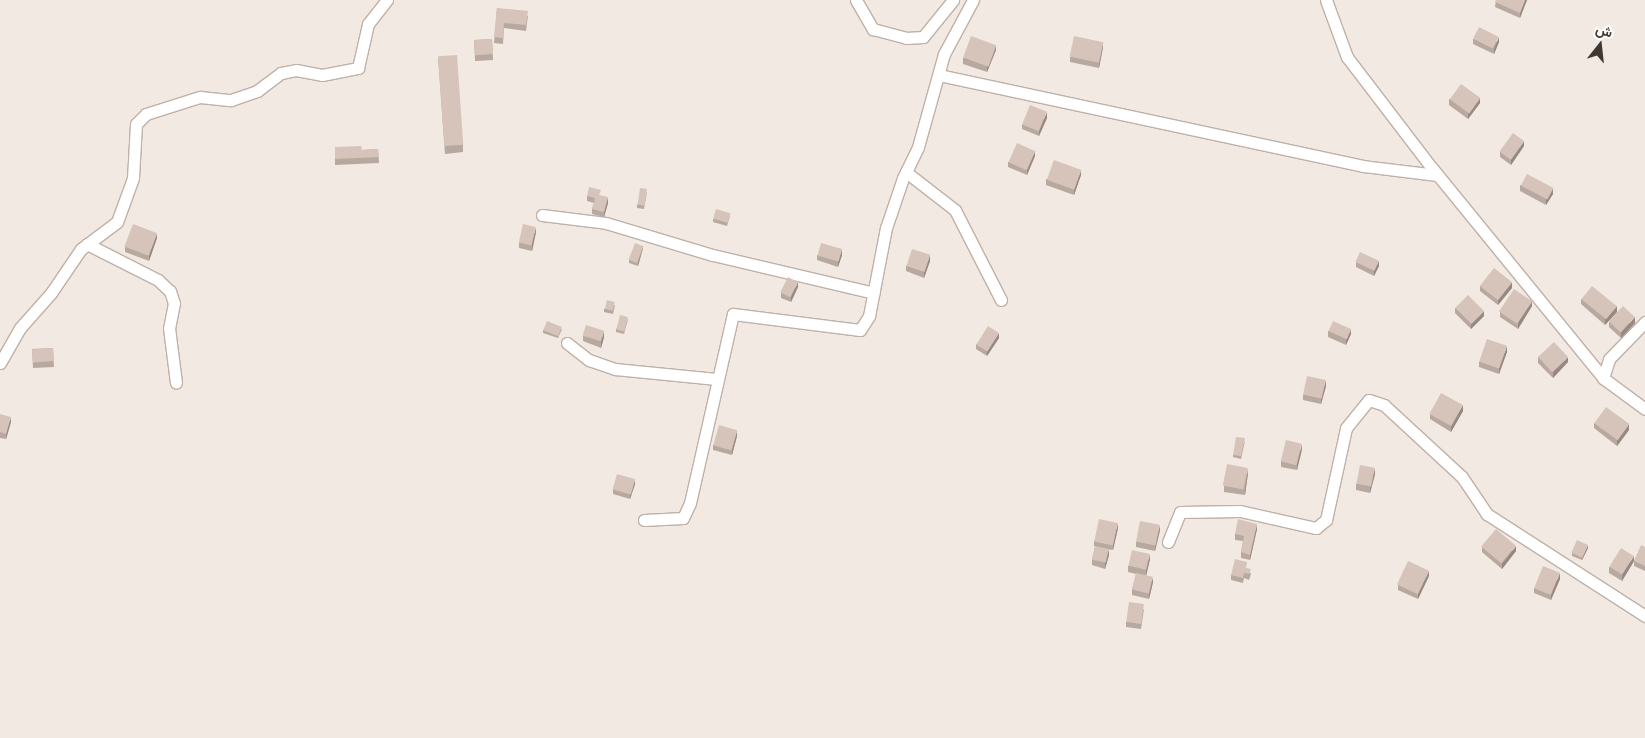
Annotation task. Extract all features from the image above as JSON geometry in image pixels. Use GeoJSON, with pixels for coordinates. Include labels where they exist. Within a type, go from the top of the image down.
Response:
{"type":"FeatureCollection","features":[{"type":"Feature","properties":{"kind":"street"},"geometry":{"type":"LineString","coordinates":[[0,362],[20,328],[87,244],[118,222],[126,207],[136,159],[136,124],[146,114],[200,97],[231,100],[257,91],[281,73],[296,70],[322,75],[358,68],[368,24],[387,0]]}},
{"type":"Feature","properties":{"kind":"street"},"geometry":{"type":"LineString","coordinates":[[856,0],[873,29],[906,38],[923,37],[953,0]]}},
{"type":"Feature","properties":{"kind":"street"},"geometry":{"type":"LineString","coordinates":[[644,520],[683,518],[733,314],[860,330],[869,316],[886,228],[906,172],[918,147],[944,54],[973,0]]}},
{"type":"Feature","properties":{"kind":"street"},"geometry":{"type":"LineString","coordinates":[[1326,0],[1348,57],[1437,175],[1603,378],[1645,410]]}},
{"type":"Feature","properties":{"kind":"street"},"geometry":{"type":"LineString","coordinates":[[939,75],[1363,166],[1437,175]]}},
{"type":"Feature","properties":{"kind":"street"},"geometry":{"type":"LineString","coordinates":[[906,172],[954,210],[1001,300]]}},
{"type":"Feature","properties":{"kind":"street"},"geometry":{"type":"LineString","coordinates":[[542,215],[606,223],[713,254],[874,293]]}},
{"type":"Feature","properties":{"kind":"street"},"geometry":{"type":"LineString","coordinates":[[87,244],[158,280],[170,291],[174,303],[169,328],[176,383]]}},
{"type":"Feature","properties":{"kind":"street"},"geometry":{"type":"LineString","coordinates":[[1603,378],[1609,359],[1645,322]]}},
{"type":"Feature","properties":{"kind":"street"},"geometry":{"type":"LineString","coordinates":[[566,343],[589,360],[615,369],[717,379]]}},
{"type":"Feature","properties":{"kind":"street"},"geometry":{"type":"LineString","coordinates":[[1168,542],[1180,512],[1240,511],[1316,528],[1326,520],[1346,428],[1369,400],[1384,405],[1462,477],[1488,514],[1645,616]]}},
{"type":"Feature","properties":{"kind":"building"},"geometry":{"type":"Polygon","coordinates":[[[1496,0],[1525,0],[1520,13],[1495,2],[1496,0]]]}},
{"type":"Feature","properties":{"kind":"building"},"geometry":{"type":"Polygon","coordinates":[[[497,8],[528,11],[526,25],[504,23],[503,38],[494,37],[497,8]]]}},
{"type":"Feature","properties":{"kind":"building"},"geometry":{"type":"Polygon","coordinates":[[[1479,27],[1499,37],[1493,49],[1473,39],[1479,27]]]}},
{"type":"Feature","properties":{"kind":"building"},"geometry":{"type":"Polygon","coordinates":[[[971,36],[996,45],[989,67],[963,58],[971,36]]]}},
{"type":"Feature","properties":{"kind":"building"},"geometry":{"type":"Polygon","coordinates":[[[1074,36],[1103,42],[1099,63],[1070,57],[1074,36]]]}},
{"type":"Feature","properties":{"kind":"building"},"geometry":{"type":"Polygon","coordinates":[[[492,39],[493,54],[475,55],[474,40],[492,39]]]}},
{"type":"Feature","properties":{"kind":"building"},"geometry":{"type":"Polygon","coordinates":[[[457,55],[463,145],[444,146],[438,56],[457,55]]]}},
{"type":"Feature","properties":{"kind":"building"},"geometry":{"type":"Polygon","coordinates":[[[1461,84],[1480,98],[1469,113],[1450,99],[1461,84]]]}},
{"type":"Feature","properties":{"kind":"building"},"geometry":{"type":"Polygon","coordinates":[[[1030,105],[1047,112],[1039,131],[1022,124],[1030,105]]]}},
{"type":"Feature","properties":{"kind":"building"},"geometry":{"type":"Polygon","coordinates":[[[1513,133],[1524,141],[1511,160],[1499,152],[1513,133]]]}},
{"type":"Feature","properties":{"kind":"building"},"geometry":{"type":"Polygon","coordinates":[[[1017,143],[1035,151],[1027,170],[1008,162],[1017,143]]]}},
{"type":"Feature","properties":{"kind":"building"},"geometry":{"type":"Polygon","coordinates":[[[361,146],[362,150],[378,149],[379,157],[335,159],[335,147],[361,146]]]}},
{"type":"Feature","properties":{"kind":"building"},"geometry":{"type":"Polygon","coordinates":[[[1054,160],[1081,170],[1074,190],[1047,180],[1054,160]]]}},
{"type":"Feature","properties":{"kind":"building"},"geometry":{"type":"Polygon","coordinates":[[[1527,174],[1553,188],[1547,200],[1521,185],[1527,174]]]}},
{"type":"Feature","properties":{"kind":"building"},"geometry":{"type":"Polygon","coordinates":[[[589,187],[601,190],[599,195],[608,197],[604,212],[592,209],[595,198],[587,196],[589,187]]]}},
{"type":"Feature","properties":{"kind":"building"},"geometry":{"type":"Polygon","coordinates":[[[640,188],[647,189],[645,206],[638,205],[640,188]]]}},
{"type":"Feature","properties":{"kind":"building"},"geometry":{"type":"Polygon","coordinates":[[[716,209],[730,213],[728,223],[713,219],[716,209]]]}},
{"type":"Feature","properties":{"kind":"building"},"geometry":{"type":"Polygon","coordinates":[[[133,224],[157,233],[149,256],[124,246],[133,224]]]}},
{"type":"Feature","properties":{"kind":"building"},"geometry":{"type":"Polygon","coordinates":[[[523,224],[536,227],[531,245],[519,243],[523,224]]]}},
{"type":"Feature","properties":{"kind":"building"},"geometry":{"type":"Polygon","coordinates":[[[635,243],[643,246],[637,263],[629,260],[635,243]]]}},
{"type":"Feature","properties":{"kind":"building"},"geometry":{"type":"Polygon","coordinates":[[[821,243],[842,249],[839,262],[817,255],[821,243]]]}},
{"type":"Feature","properties":{"kind":"building"},"geometry":{"type":"Polygon","coordinates":[[[912,249],[930,255],[925,272],[906,266],[912,249]]]}},
{"type":"Feature","properties":{"kind":"building"},"geometry":{"type":"Polygon","coordinates":[[[1360,252],[1379,261],[1374,271],[1355,262],[1360,252]]]}},
{"type":"Feature","properties":{"kind":"building"},"geometry":{"type":"Polygon","coordinates":[[[1494,268],[1512,282],[1498,300],[1480,286],[1494,268]]]}},
{"type":"Feature","properties":{"kind":"building"},"geometry":{"type":"Polygon","coordinates":[[[788,277],[798,282],[790,297],[780,292],[788,277]]]}},
{"type":"Feature","properties":{"kind":"building"},"geometry":{"type":"Polygon","coordinates":[[[1592,286],[1617,306],[1606,319],[1581,299],[1592,286]]]}},
{"type":"Feature","properties":{"kind":"building"},"geometry":{"type":"Polygon","coordinates":[[[1514,289],[1532,301],[1517,324],[1499,311],[1514,289]]]}},
{"type":"Feature","properties":{"kind":"building"},"geometry":{"type":"Polygon","coordinates":[[[1468,295],[1484,311],[1472,324],[1455,308],[1468,295]]]}},
{"type":"Feature","properties":{"kind":"building"},"geometry":{"type":"Polygon","coordinates":[[[607,300],[615,302],[613,311],[605,309],[607,300]]]}},
{"type":"Feature","properties":{"kind":"building"},"geometry":{"type":"Polygon","coordinates":[[[1623,306],[1635,317],[1620,332],[1609,321],[1623,306]]]}},
{"type":"Feature","properties":{"kind":"building"},"geometry":{"type":"Polygon","coordinates":[[[620,315],[628,317],[624,331],[616,330],[620,315]]]}},
{"type":"Feature","properties":{"kind":"building"},"geometry":{"type":"Polygon","coordinates":[[[547,321],[562,327],[558,336],[543,330],[547,321]]]}},
{"type":"Feature","properties":{"kind":"building"},"geometry":{"type":"Polygon","coordinates":[[[1333,321],[1351,329],[1347,339],[1329,331],[1333,321]]]}},
{"type":"Feature","properties":{"kind":"building"},"geometry":{"type":"Polygon","coordinates":[[[586,325],[604,331],[601,341],[583,335],[586,325]]]}},
{"type":"Feature","properties":{"kind":"building"},"geometry":{"type":"Polygon","coordinates":[[[988,326],[999,333],[987,352],[976,345],[988,326]]]}},
{"type":"Feature","properties":{"kind":"building"},"geometry":{"type":"Polygon","coordinates":[[[1487,339],[1507,346],[1499,369],[1479,362],[1487,339]]]}},
{"type":"Feature","properties":{"kind":"building"},"geometry":{"type":"Polygon","coordinates":[[[1554,342],[1568,357],[1552,372],[1538,357],[1554,342]]]}},
{"type":"Feature","properties":{"kind":"building"},"geometry":{"type":"Polygon","coordinates":[[[53,348],[54,361],[33,362],[32,349],[53,348]]]}},
{"type":"Feature","properties":{"kind":"building"},"geometry":{"type":"Polygon","coordinates":[[[1307,376],[1326,380],[1322,399],[1303,395],[1307,376]]]}},
{"type":"Feature","properties":{"kind":"building"},"geometry":{"type":"Polygon","coordinates":[[[1441,393],[1463,405],[1451,426],[1429,414],[1441,393]]]}},
{"type":"Feature","properties":{"kind":"building"},"geometry":{"type":"Polygon","coordinates":[[[1606,407],[1629,424],[1618,440],[1594,423],[1606,407]]]}},
{"type":"Feature","properties":{"kind":"building"},"geometry":{"type":"Polygon","coordinates":[[[0,414],[11,417],[6,434],[0,432],[0,414]]]}},
{"type":"Feature","properties":{"kind":"building"},"geometry":{"type":"Polygon","coordinates":[[[719,425],[737,430],[731,450],[713,445],[719,425]]]}},
{"type":"Feature","properties":{"kind":"building"},"geometry":{"type":"Polygon","coordinates":[[[1236,437],[1245,438],[1241,456],[1233,455],[1236,437]]]}},
{"type":"Feature","properties":{"kind":"building"},"geometry":{"type":"Polygon","coordinates":[[[1286,440],[1302,444],[1296,465],[1281,461],[1286,440]]]}},
{"type":"Feature","properties":{"kind":"building"},"geometry":{"type":"Polygon","coordinates":[[[1227,464],[1248,468],[1243,490],[1223,486],[1227,464]]]}},
{"type":"Feature","properties":{"kind":"building"},"geometry":{"type":"Polygon","coordinates":[[[1360,465],[1375,468],[1371,487],[1356,484],[1360,465]]]}},
{"type":"Feature","properties":{"kind":"building"},"geometry":{"type":"Polygon","coordinates":[[[617,474],[635,479],[631,495],[613,489],[617,474]]]}},
{"type":"Feature","properties":{"kind":"building"},"geometry":{"type":"Polygon","coordinates":[[[1099,519],[1118,523],[1113,545],[1094,541],[1099,519]]]}},
{"type":"Feature","properties":{"kind":"building"},"geometry":{"type":"Polygon","coordinates":[[[1238,519],[1257,524],[1250,555],[1241,552],[1244,536],[1235,534],[1238,519]]]}},
{"type":"Feature","properties":{"kind":"building"},"geometry":{"type":"Polygon","coordinates":[[[1140,521],[1160,525],[1156,545],[1136,542],[1140,521]]]}},
{"type":"Feature","properties":{"kind":"building"},"geometry":{"type":"Polygon","coordinates":[[[1496,529],[1516,546],[1501,563],[1481,547],[1496,529]]]}},
{"type":"Feature","properties":{"kind":"building"},"geometry":{"type":"Polygon","coordinates":[[[1577,540],[1588,545],[1582,558],[1571,553],[1577,540]]]}},
{"type":"Feature","properties":{"kind":"building"},"geometry":{"type":"Polygon","coordinates":[[[1641,545],[1645,547],[1645,566],[1634,561],[1641,545]]]}},
{"type":"Feature","properties":{"kind":"building"},"geometry":{"type":"Polygon","coordinates":[[[1095,546],[1109,549],[1106,563],[1092,560],[1095,546]]]}},
{"type":"Feature","properties":{"kind":"building"},"geometry":{"type":"Polygon","coordinates":[[[1621,548],[1634,556],[1622,575],[1609,567],[1621,548]]]}},
{"type":"Feature","properties":{"kind":"building"},"geometry":{"type":"Polygon","coordinates":[[[1132,550],[1150,554],[1146,570],[1128,566],[1132,550]]]}},
{"type":"Feature","properties":{"kind":"building"},"geometry":{"type":"Polygon","coordinates":[[[1235,559],[1247,562],[1246,568],[1251,569],[1249,574],[1244,573],[1243,578],[1231,575],[1235,559]]]}},
{"type":"Feature","properties":{"kind":"building"},"geometry":{"type":"Polygon","coordinates":[[[1408,561],[1429,571],[1418,594],[1397,585],[1408,561]]]}},
{"type":"Feature","properties":{"kind":"building"},"geometry":{"type":"Polygon","coordinates":[[[1543,566],[1560,573],[1551,595],[1534,588],[1543,566]]]}},
{"type":"Feature","properties":{"kind":"building"},"geometry":{"type":"Polygon","coordinates":[[[1136,573],[1153,577],[1149,593],[1132,590],[1136,573]]]}},
{"type":"Feature","properties":{"kind":"building"},"geometry":{"type":"Polygon","coordinates":[[[1129,602],[1144,604],[1141,624],[1126,622],[1129,602]]]}}]}
